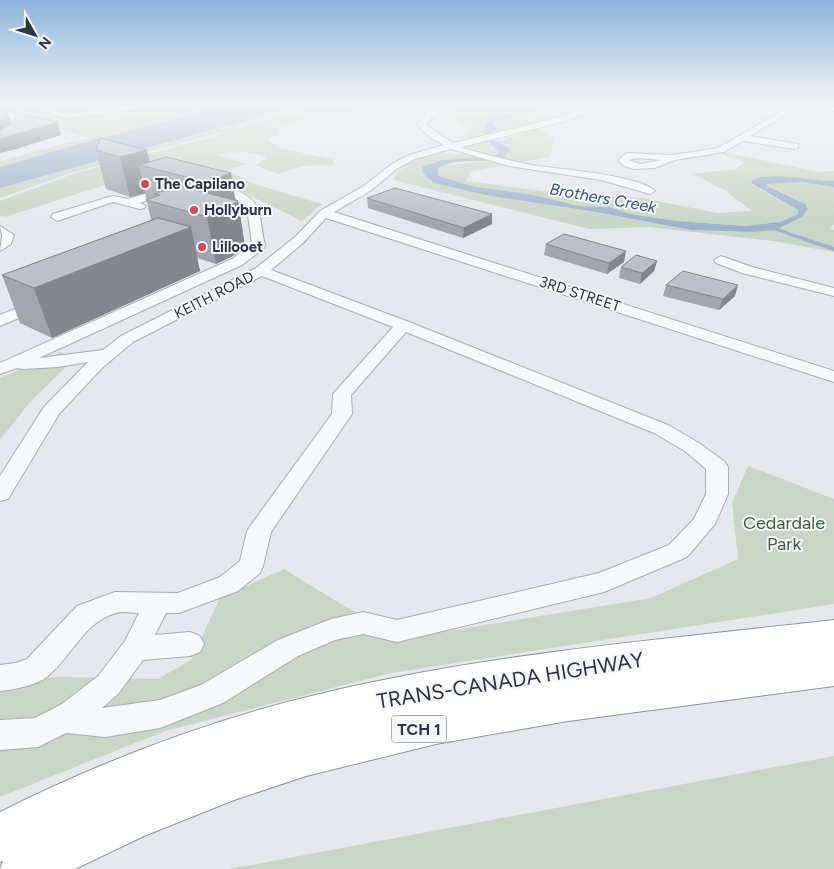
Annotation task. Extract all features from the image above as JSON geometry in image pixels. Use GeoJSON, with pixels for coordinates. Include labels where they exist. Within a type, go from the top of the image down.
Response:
{"type":"FeatureCollection","features":[{"type":"Feature","properties":{"kind":"highway","name":"TRANS-CANADA HIGHWAY"},"geometry":{"type":"LineString","coordinates":[[0,838],[117,781],[214,744],[299,718],[472,682],[613,662],[834,636]]}},
{"type":"Feature","properties":{"kind":"highway","name":"TRANS-CANADA HIGHWAY"},"geometry":{"type":"LineString","coordinates":[[25,869],[132,817],[220,782],[306,754],[481,716],[585,700],[834,669]]}},
{"type":"Feature","properties":{"kind":"street"},"geometry":{"type":"LineString","coordinates":[[445,143],[473,153],[518,165],[592,175],[637,185],[650,190]]}},
{"type":"Feature","properties":{"kind":"street","name":"KEITH ROAD"},"geometry":{"type":"LineString","coordinates":[[0,494],[51,411],[108,354],[127,340],[261,271],[299,240],[324,213],[366,189],[396,166],[412,157],[467,143]]}},
{"type":"Feature","properties":{"kind":"street"},"geometry":{"type":"LineString","coordinates":[[672,158],[714,152],[734,143]]}},
{"type":"Feature","properties":{"kind":"street"},"geometry":{"type":"LineString","coordinates":[[773,143],[795,146]]}},
{"type":"Feature","properties":{"kind":"street"},"geometry":{"type":"LineString","coordinates":[[1,367],[237,262],[259,245],[252,231],[255,212],[246,201],[236,194],[201,181]]}},
{"type":"Feature","properties":{"kind":"street"},"geometry":{"type":"LineString","coordinates":[[128,203],[183,186]]}},
{"type":"Feature","properties":{"kind":"street"},"geometry":{"type":"LineString","coordinates":[[58,217],[114,199],[152,210]]}},
{"type":"Feature","properties":{"kind":"street","name":"3RD STREET"},"geometry":{"type":"LineString","coordinates":[[324,213],[834,377]]}},
{"type":"Feature","properties":{"kind":"street"},"geometry":{"type":"LineString","coordinates":[[0,230],[8,235],[7,241],[0,247]]}},
{"type":"Feature","properties":{"kind":"street"},"geometry":{"type":"LineString","coordinates":[[721,260],[747,270],[834,292]]}},
{"type":"Feature","properties":{"kind":"street"},"geometry":{"type":"LineString","coordinates":[[200,266],[217,271]]}},
{"type":"Feature","properties":{"kind":"street"},"geometry":{"type":"LineString","coordinates":[[63,719],[104,723],[160,714],[212,694],[288,648],[331,630],[363,623],[397,631],[604,582],[678,551],[703,524],[716,494],[717,467],[692,447],[661,429],[403,325],[261,271]]}},
{"type":"Feature","properties":{"kind":"street"},"geometry":{"type":"LineString","coordinates":[[0,321],[55,298]]}},
{"type":"Feature","properties":{"kind":"street"},"geometry":{"type":"LineString","coordinates":[[0,678],[17,676],[36,668],[86,614],[115,602],[179,603],[229,584],[251,566],[259,531],[342,414],[342,394],[403,325]]}},
{"type":"Feature","properties":{"kind":"street"},"geometry":{"type":"LineString","coordinates":[[1,367],[58,362],[108,354]]}},
{"type":"Feature","properties":{"kind":"street"},"geometry":{"type":"LineString","coordinates":[[0,735],[38,732],[73,714],[108,685],[135,649],[158,602]]}},
{"type":"Feature","properties":{"kind":"street"},"geometry":{"type":"LineString","coordinates":[[135,649],[190,644]]}},
{"type":"Feature","properties":{"kind":"green space"},"geometry":{"type":"Polygon","coordinates":[[[70,143],[87,143],[0,167],[0,161],[70,143]]]}},
{"type":"Feature","properties":{"kind":"green space"},"geometry":{"type":"Polygon","coordinates":[[[165,143],[183,143],[71,173],[0,198],[0,188],[165,143]]]}},
{"type":"Feature","properties":{"kind":"green space"},"geometry":{"type":"Polygon","coordinates":[[[191,143],[271,143],[275,147],[334,160],[334,165],[303,166],[278,174],[255,165],[267,158],[260,155],[247,152],[216,154],[247,164],[227,170],[254,184],[322,204],[302,221],[209,176],[139,174],[5,217],[0,215],[0,201],[73,174],[191,143]]]}},
{"type":"Feature","properties":{"kind":"green space"},"geometry":{"type":"Polygon","coordinates":[[[479,143],[490,143],[492,147],[499,152],[494,156],[465,146],[479,143]]]}},
{"type":"Feature","properties":{"kind":"green space"},"geometry":{"type":"Polygon","coordinates":[[[500,143],[553,143],[550,157],[519,163],[504,158],[510,149],[500,143]]]}},
{"type":"Feature","properties":{"kind":"green space"},"geometry":{"type":"Polygon","coordinates":[[[725,152],[817,172],[834,171],[834,181],[775,177],[752,180],[751,184],[798,210],[798,214],[780,222],[745,226],[677,221],[630,214],[610,207],[579,206],[534,195],[472,186],[440,176],[438,168],[444,165],[494,161],[508,165],[472,171],[466,181],[558,193],[643,198],[717,213],[752,211],[726,191],[693,174],[736,169],[744,162],[718,153],[725,152]]]}},
{"type":"Feature","properties":{"kind":"green space"},"geometry":{"type":"Polygon","coordinates":[[[440,153],[465,153],[484,158],[442,160],[429,163],[424,174],[429,178],[491,196],[596,212],[691,230],[733,232],[775,230],[802,217],[807,209],[805,204],[767,184],[803,182],[834,187],[834,224],[830,229],[834,230],[834,252],[773,241],[648,227],[590,229],[393,180],[400,170],[418,159],[440,153]]]}},
{"type":"Feature","properties":{"kind":"green space"},"geometry":{"type":"Polygon","coordinates":[[[61,352],[73,360],[30,402],[0,440],[0,378],[61,352]]]}},
{"type":"Feature","properties":{"kind":"green space","name":"Cedardale Park"},"geometry":{"type":"Polygon","coordinates":[[[748,466],[834,499],[834,604],[391,673],[165,731],[0,797],[0,681],[62,677],[158,679],[191,660],[220,598],[284,569],[341,604],[405,638],[651,598],[738,559],[732,503],[748,466]]]}},
{"type":"Feature","properties":{"kind":"green space"},"geometry":{"type":"Polygon","coordinates":[[[834,756],[834,869],[230,869],[834,756]]]}},
{"type":"Feature","properties":{"kind":"water"},"geometry":{"type":"Polygon","coordinates":[[[84,143],[165,143],[0,188],[0,167],[84,143]]]}},
{"type":"Feature","properties":{"kind":"water"},"geometry":{"type":"Polygon","coordinates":[[[490,143],[500,143],[510,149],[504,158],[496,160],[445,165],[438,168],[439,176],[472,186],[534,195],[579,206],[610,207],[630,214],[677,221],[745,226],[780,222],[798,214],[798,210],[751,183],[752,180],[770,176],[792,177],[834,181],[834,187],[803,182],[767,184],[767,186],[805,204],[808,209],[802,217],[775,230],[750,232],[691,230],[596,212],[491,196],[438,184],[429,179],[422,171],[423,166],[442,160],[494,156],[499,152],[490,143]]]}},
{"type":"Feature","properties":{"kind":"building"},"geometry":{"type":"Polygon","coordinates":[[[98,143],[118,143],[147,150],[120,157],[96,150],[98,143]]]}},
{"type":"Feature","properties":{"kind":"building"},"geometry":{"type":"Polygon","coordinates":[[[166,157],[231,173],[206,182],[139,165],[166,157]]]}},
{"type":"Feature","properties":{"kind":"building"},"geometry":{"type":"Polygon","coordinates":[[[179,186],[238,201],[223,211],[207,217],[146,200],[160,195],[154,194],[179,186]]]}},
{"type":"Feature","properties":{"kind":"building"},"geometry":{"type":"Polygon","coordinates":[[[395,188],[492,214],[464,228],[367,198],[395,188]]]}},
{"type":"Feature","properties":{"kind":"building"},"geometry":{"type":"Polygon","coordinates":[[[158,218],[191,227],[34,288],[2,275],[158,218]]]}},
{"type":"Feature","properties":{"kind":"building"},"geometry":{"type":"Polygon","coordinates":[[[564,234],[626,251],[609,263],[546,244],[564,234]]]}},
{"type":"Feature","properties":{"kind":"building"},"geometry":{"type":"Polygon","coordinates":[[[636,255],[657,261],[642,273],[621,267],[636,255]]]}},
{"type":"Feature","properties":{"kind":"building"},"geometry":{"type":"Polygon","coordinates":[[[683,271],[738,285],[723,299],[666,285],[683,271]]]}},
{"type":"Feature","properties":{"kind":"waterway"},"geometry":{"type":"LineString","coordinates":[[770,227],[807,240]]}},
{"type":"Feature","properties":{"kind":"waterway"},"geometry":{"type":"LineString","coordinates":[[807,240],[834,249]]}},
{"type":"Feature","properties":{"kind":"place","name":"The Capilano"},"geometry":{"type":"Point","coordinates":[145,184]}},
{"type":"Feature","properties":{"kind":"place","name":"Hollyburn"},"geometry":{"type":"Point","coordinates":[194,210]}},
{"type":"Feature","properties":{"kind":"place","name":"Lillooet"},"geometry":{"type":"Point","coordinates":[202,247]}},
{"type":"Feature","properties":{"kind":"water label","name":"Brothers Creek"},"geometry":{"type":"Point","coordinates":[603,198]}}]}
